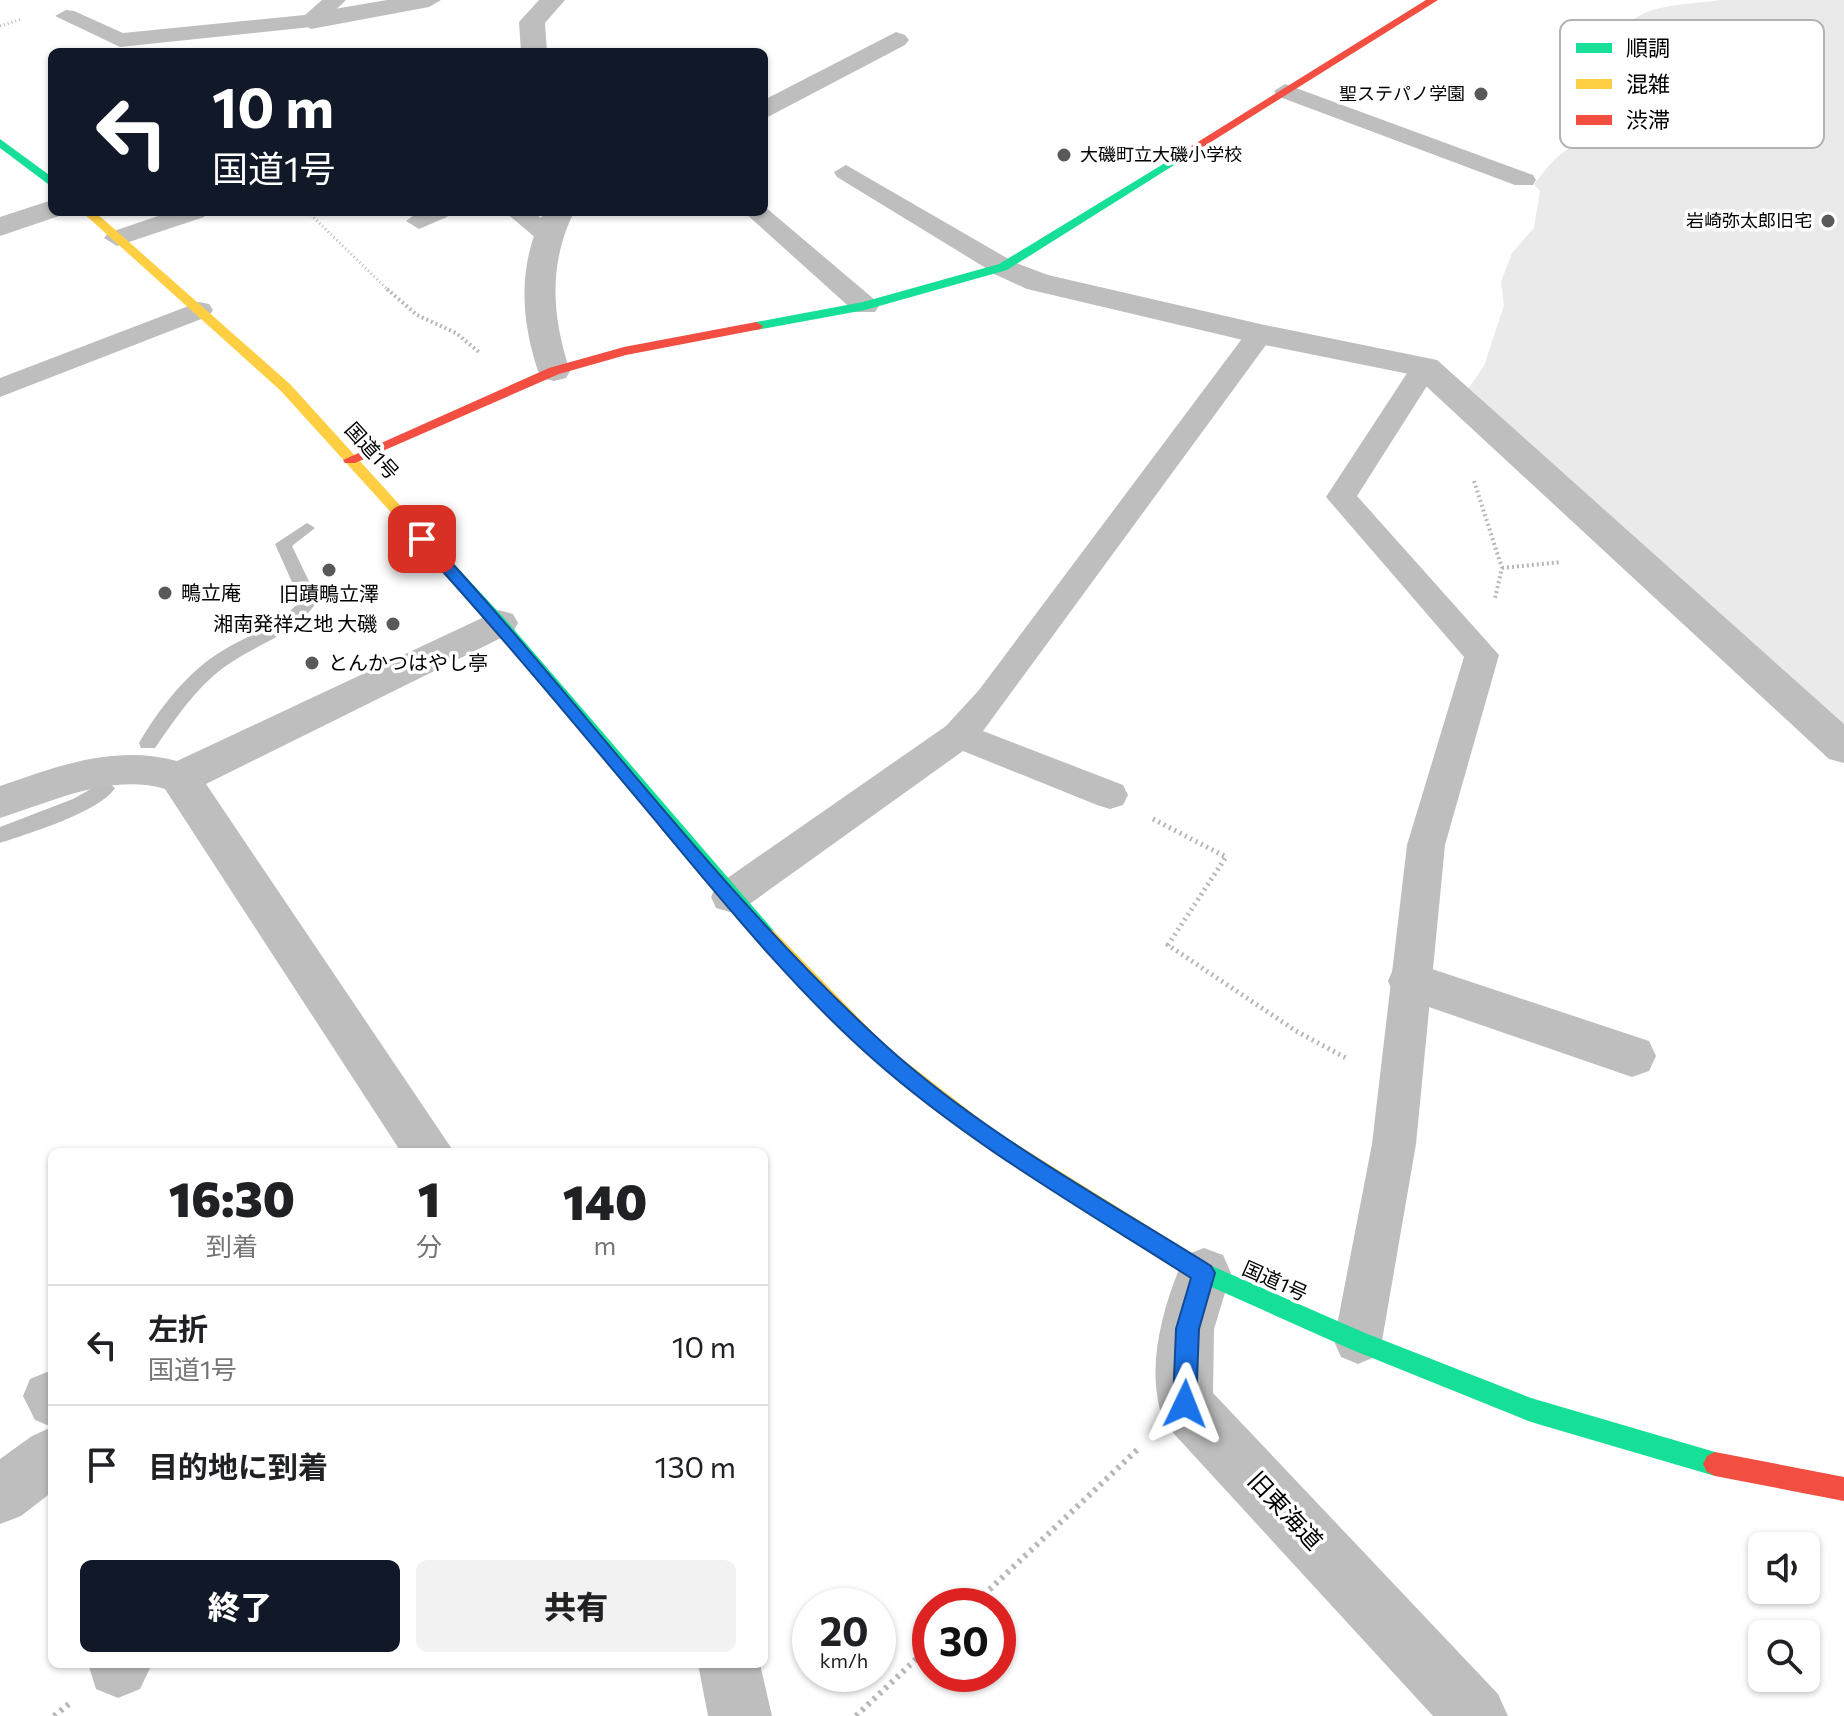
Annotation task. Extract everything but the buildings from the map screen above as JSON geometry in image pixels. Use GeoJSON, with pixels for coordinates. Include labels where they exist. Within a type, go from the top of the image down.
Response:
{"type":"FeatureCollection","features":[{"type":"Feature","properties":{"kind":"main road"},"geometry":{"type":"LineString","coordinates":[[350,460],[554,371],[624,351],[865,306],[1003,267],[1433,0]]}},
{"type":"Feature","properties":{"kind":"main road"},"geometry":{"type":"LineString","coordinates":[[0,142],[48,180]]}},
{"type":"Feature","properties":{"kind":"main road","name":"国道1号"},"geometry":{"type":"LineString","coordinates":[[92,216],[285,387],[499,623],[730,897],[796,970],[880,1053],[987,1136],[1204,1273],[1358,1341],[1531,1410],[1717,1465],[1844,1489]]}},
{"type":"Feature","properties":{"kind":"street"},"geometry":{"type":"LineString","coordinates":[[311,21],[429,0]]}},
{"type":"Feature","properties":{"kind":"street"},"geometry":{"type":"LineString","coordinates":[[534,48],[532,22],[553,0]]}},
{"type":"Feature","properties":{"kind":"street"},"geometry":{"type":"LineString","coordinates":[[768,109],[896,40]]}},
{"type":"Feature","properties":{"kind":"street"},"geometry":{"type":"LineString","coordinates":[[0,227],[48,210]]}},
{"type":"Feature","properties":{"kind":"street"},"geometry":{"type":"LineString","coordinates":[[552,223],[537,292],[547,352],[554,371]]}},
{"type":"Feature","properties":{"kind":"street"},"geometry":{"type":"LineString","coordinates":[[1003,267],[1038,282],[1260,334],[1425,367],[1844,748]]}},
{"type":"Feature","properties":{"kind":"street"},"geometry":{"type":"LineString","coordinates":[[180,778],[499,623]]}},
{"type":"Feature","properties":{"kind":"street"},"geometry":{"type":"LineString","coordinates":[[0,802],[95,771],[155,768],[180,778],[426,1148]]}},
{"type":"Feature","properties":{"kind":"street"},"geometry":{"type":"LineString","coordinates":[[1411,981],[1632,1056]]}},
{"type":"Feature","properties":{"kind":"street"},"geometry":{"type":"LineString","coordinates":[[1185,1404],[1187,1329],[1204,1273]]}},
{"type":"Feature","properties":{"kind":"street","name":"旧東海道"},"geometry":{"type":"LineString","coordinates":[[1185,1404],[1476,1716]]}},
{"type":"Feature","properties":{"kind":"street"},"geometry":{"type":"LineString","coordinates":[[0,1495],[48,1459]]}},
{"type":"Feature","properties":{"kind":"street"},"geometry":{"type":"LineString","coordinates":[[730,1668],[740,1716]]}},
{"type":"Feature","properties":{"kind":"lane"},"geometry":{"type":"LineString","coordinates":[[66,16],[120,40],[311,21],[335,0]]}},
{"type":"Feature","properties":{"kind":"lane"},"geometry":{"type":"LineString","coordinates":[[1285,91],[1524,180]]}},
{"type":"Feature","properties":{"kind":"lane"},"geometry":{"type":"LineString","coordinates":[[846,172],[1003,267]]}},
{"type":"Feature","properties":{"kind":"lane"},"geometry":{"type":"LineString","coordinates":[[117,238],[183,216]]}},
{"type":"Feature","properties":{"kind":"lane"},"geometry":{"type":"LineString","coordinates":[[530,216],[552,223]]}},
{"type":"Feature","properties":{"kind":"lane"},"geometry":{"type":"LineString","coordinates":[[762,216],[865,306]]}},
{"type":"Feature","properties":{"kind":"lane"},"geometry":{"type":"LineString","coordinates":[[0,388],[199,310]]}},
{"type":"Feature","properties":{"kind":"lane"},"geometry":{"type":"LineString","coordinates":[[730,897],[959,735],[991,699],[1260,334]]}},
{"type":"Feature","properties":{"kind":"lane"},"geometry":{"type":"LineString","coordinates":[[1358,1341],[1394,1144],[1426,845],[1482,655],[1341,497],[1425,367]]}},
{"type":"Feature","properties":{"kind":"lane"},"geometry":{"type":"LineString","coordinates":[[959,735],[1110,795]]}},
{"type":"Feature","properties":{"kind":"path"},"geometry":{"type":"LineString","coordinates":[[312,216],[364,270],[417,315],[456,333],[490,361]]}},
{"type":"Feature","properties":{"kind":"path"},"geometry":{"type":"LineString","coordinates":[[1471,472],[1502,568],[1576,560]]}},
{"type":"Feature","properties":{"kind":"path"},"geometry":{"type":"LineString","coordinates":[[1110,795],[1226,857],[1168,945],[1296,1031],[1400,1088]]}},
{"type":"Feature","properties":{"kind":"path"},"geometry":{"type":"LineString","coordinates":[[991,1588],[1185,1404]]}},
{"type":"Feature","properties":{"kind":"path"},"geometry":{"type":"LineString","coordinates":[[856,1716],[912,1663]]}},
{"type":"Feature","properties":{"kind":"shaded area"},"geometry":{"type":"Polygon","coordinates":[[[1721,0],[1844,0],[1844,748],[1461,399],[1484,366],[1504,305],[1501,282],[1512,253],[1534,228],[1540,191],[1534,184],[1554,160],[1570,148],[1824,148],[1824,20],[1634,20],[1650,11],[1721,0]]]}},
{"type":"Feature","properties":{"kind":"waterway"},"geometry":{"type":"LineString","coordinates":[[148,743],[180,700],[217,663],[279,629],[301,612],[309,600],[283,544],[307,528]]}},
{"type":"Feature","properties":{"kind":"waterway"},"geometry":{"type":"LineString","coordinates":[[0,835],[80,804],[105,788]]}},
{"type":"Feature","properties":{"kind":"traffic: fast"},"geometry":{"type":"LineString","coordinates":[[0,142],[48,180]]}},
{"type":"Feature","properties":{"kind":"traffic: fast"},"geometry":{"type":"LineString","coordinates":[[756,326],[865,306],[1003,267],[1183,155]]}},
{"type":"Feature","properties":{"kind":"traffic: fast"},"geometry":{"type":"LineString","coordinates":[[412,527],[499,623],[767,936]]}},
{"type":"Feature","properties":{"kind":"traffic: fast"},"geometry":{"type":"LineString","coordinates":[[1180,1258],[1204,1273],[1358,1341],[1531,1410],[1715,1464]]}},
{"type":"Feature","properties":{"kind":"traffic: slow"},"geometry":{"type":"LineString","coordinates":[[93,216],[285,387],[412,527]]}},
{"type":"Feature","properties":{"kind":"traffic: slow"},"geometry":{"type":"LineString","coordinates":[[767,936],[880,1053],[987,1136],[1180,1258]]}},
{"type":"Feature","properties":{"kind":"traffic: jam"},"geometry":{"type":"LineString","coordinates":[[1183,155],[1433,0]]}},
{"type":"Feature","properties":{"kind":"traffic: jam"},"geometry":{"type":"LineString","coordinates":[[350,460],[554,371],[624,351],[756,326]]}},
{"type":"Feature","properties":{"kind":"traffic: jam"},"geometry":{"type":"LineString","coordinates":[[1715,1464],[1844,1489]]}},
{"type":"Feature","properties":{"kind":"place","name":"聖ステパノ学園"},"geometry":{"type":"Point","coordinates":[1481,94]}},
{"type":"Feature","properties":{"kind":"place","name":"大磯町立大磯小学校"},"geometry":{"type":"Point","coordinates":[1064,155]}},
{"type":"Feature","properties":{"kind":"place","name":"岩崎弥太郎旧宅"},"geometry":{"type":"Point","coordinates":[1828,221]}},
{"type":"Feature","properties":{"kind":"place","name":"旧蹟鴫立澤"},"geometry":{"type":"Point","coordinates":[329,570]}},
{"type":"Feature","properties":{"kind":"place","name":"鴫立庵"},"geometry":{"type":"Point","coordinates":[165,593]}},
{"type":"Feature","properties":{"kind":"place","name":"湘南発祥之地 大磯"},"geometry":{"type":"Point","coordinates":[393,624]}},
{"type":"Feature","properties":{"kind":"place","name":"とんかつはやし亭"},"geometry":{"type":"Point","coordinates":[312,663]}},
{"type":"Feature","properties":{"kind":"route"},"geometry":{"type":"LineString","coordinates":[[422,539],[499,623],[730,897],[796,970],[880,1053],[987,1136],[1204,1273],[1187,1329],[1185,1404]]}}]}
